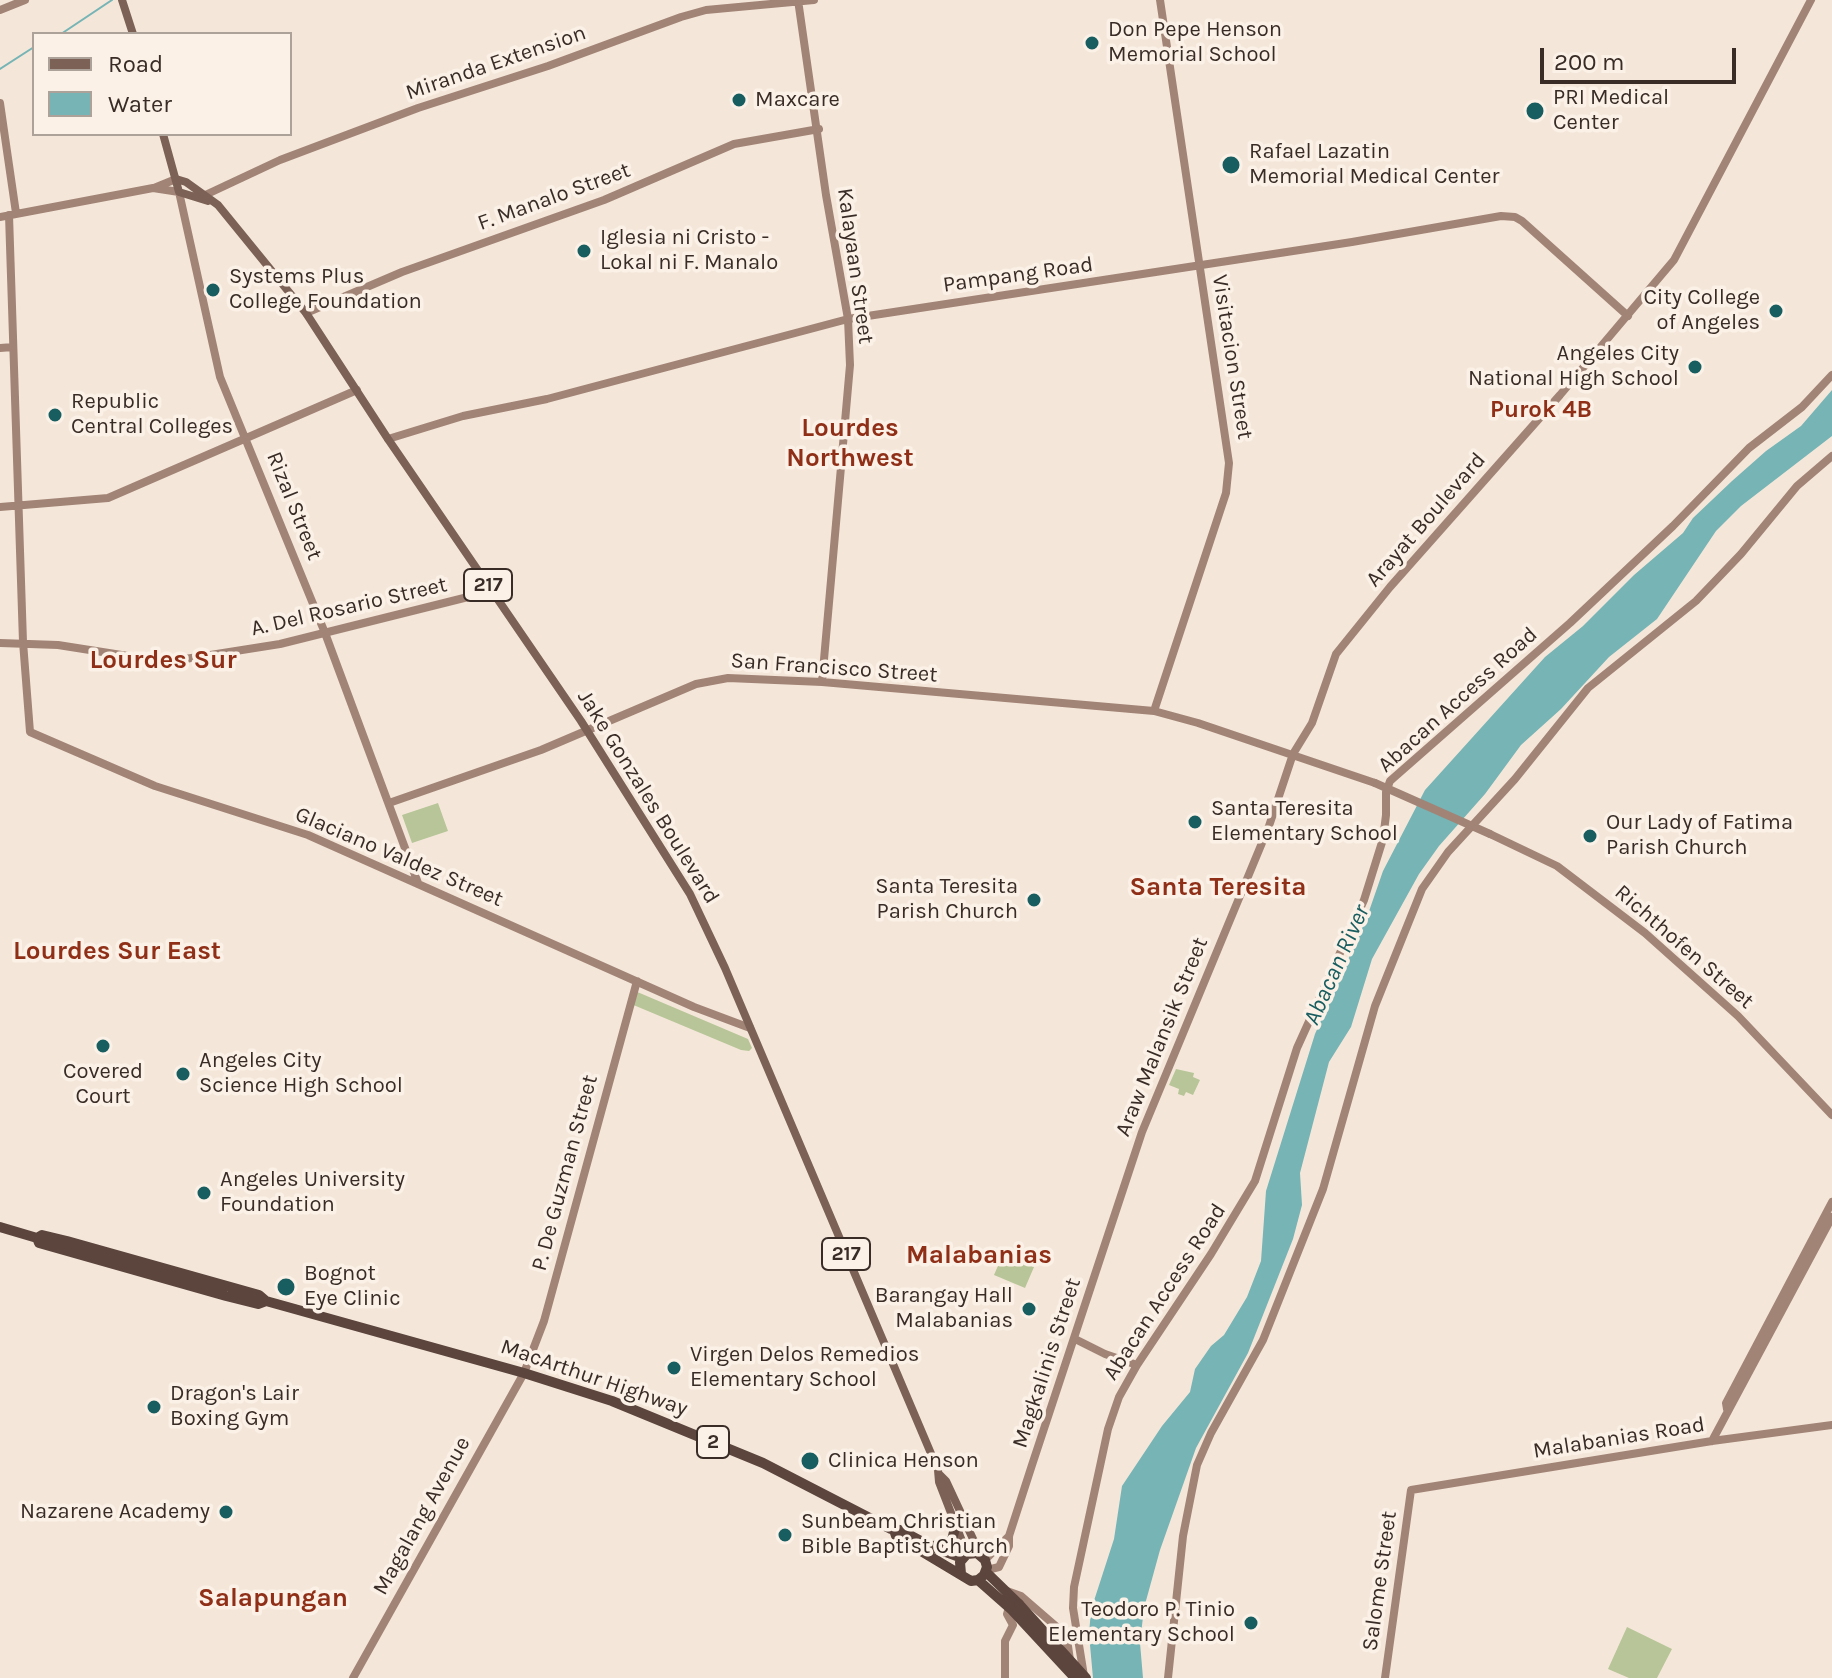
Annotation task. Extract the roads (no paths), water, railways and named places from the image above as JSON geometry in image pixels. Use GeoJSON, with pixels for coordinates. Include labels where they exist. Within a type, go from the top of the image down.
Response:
{"type":"FeatureCollection","features":[{"type":"Feature","properties":{"kind":"highway","name":"MacArthur Highway"},"geometry":{"type":"LineString","coordinates":[[0,1227],[37,1238],[39,1243],[196,1288],[258,1304],[266,1301],[524,1373],[612,1401],[788,1475],[930,1546],[964,1556]]}},
{"type":"Feature","properties":{"kind":"highway"},"geometry":{"type":"LineString","coordinates":[[930,1546],[943,1545],[952,1540],[956,1524]]}},
{"type":"Feature","properties":{"kind":"highway","name":"MacArthur Highway"},"geometry":{"type":"LineString","coordinates":[[894,1530],[896,1536],[961,1574]]}},
{"type":"Feature","properties":{"kind":"highway","name":"2"},"geometry":{"type":"LineString","coordinates":[[964,1556],[983,1567],[1075,1678]]}},
{"type":"Feature","properties":{"kind":"highway"},"geometry":{"type":"LineString","coordinates":[[961,1574],[959,1566],[964,1556]]}},
{"type":"Feature","properties":{"kind":"highway"},"geometry":{"type":"LineString","coordinates":[[935,1560],[945,1572],[993,1599],[1010,1603]]}},
{"type":"Feature","properties":{"kind":"highway","name":"2"},"geometry":{"type":"LineString","coordinates":[[961,1574],[971,1581],[983,1567]]}},
{"type":"Feature","properties":{"kind":"highway","name":"2"},"geometry":{"type":"LineString","coordinates":[[1010,1603],[1084,1674]]}},
{"type":"Feature","properties":{"kind":"main road"},"geometry":{"type":"LineString","coordinates":[[122,0],[132,32]]}},
{"type":"Feature","properties":{"kind":"main road","name":"Rizal Street"},"geometry":{"type":"LineString","coordinates":[[164,136],[179,192]]}},
{"type":"Feature","properties":{"kind":"main road","name":"Jake Gonzales Boulevard"},"geometry":{"type":"LineString","coordinates":[[176,179],[186,182],[203,197]]}},
{"type":"Feature","properties":{"kind":"main road","name":"Jake Gonzales Boulevard"},"geometry":{"type":"LineString","coordinates":[[179,192],[215,202],[306,313],[388,439],[588,731],[690,894],[939,1474],[946,1481],[983,1567]]}},
{"type":"Feature","properties":{"kind":"main road","name":"Jake Gonzales Boulevard"},"geometry":{"type":"LineString","coordinates":[[939,1474],[964,1556]]}},
{"type":"Feature","properties":{"kind":"street"},"geometry":{"type":"LineString","coordinates":[[0,10],[25,0]]}},
{"type":"Feature","properties":{"kind":"street","name":"Miranda Extension"},"geometry":{"type":"LineString","coordinates":[[203,197],[280,160],[418,108],[548,66],[681,17],[706,10],[814,0]]}},
{"type":"Feature","properties":{"kind":"street","name":"Visitacion Street"},"geometry":{"type":"LineString","coordinates":[[1154,711],[1229,482],[1228,449],[1160,0]]}},
{"type":"Feature","properties":{"kind":"street","name":"Arayat Boulevard"},"geometry":{"type":"LineString","coordinates":[[1293,754],[1312,723],[1336,654],[1351,633],[1674,260],[1811,0]]}},
{"type":"Feature","properties":{"kind":"street","name":"Kalayaan Street"},"geometry":{"type":"LineString","coordinates":[[798,1],[819,129],[826,195],[848,319],[850,365],[822,682]]}},
{"type":"Feature","properties":{"kind":"street"},"geometry":{"type":"LineString","coordinates":[[0,103],[8,215],[23,642]]}},
{"type":"Feature","properties":{"kind":"street","name":"F. Manalo Street"},"geometry":{"type":"LineString","coordinates":[[306,313],[402,272],[604,200],[734,144],[819,129]]}},
{"type":"Feature","properties":{"kind":"street"},"geometry":{"type":"LineString","coordinates":[[8,215],[153,188],[176,179]]}},
{"type":"Feature","properties":{"kind":"street"},"geometry":{"type":"LineString","coordinates":[[153,188],[179,192]]}},
{"type":"Feature","properties":{"kind":"street","name":"Rizal Street"},"geometry":{"type":"LineString","coordinates":[[179,192],[220,377],[325,633],[418,883]]}},
{"type":"Feature","properties":{"kind":"street","name":"Pampang Road"},"geometry":{"type":"LineString","coordinates":[[388,439],[450,419],[547,399],[848,319],[1507,216],[1522,221],[1628,316]]}},
{"type":"Feature","properties":{"kind":"street"},"geometry":{"type":"LineString","coordinates":[[0,348],[13,347]]}},
{"type":"Feature","properties":{"kind":"street","name":"Abacan Access Road"},"geometry":{"type":"LineString","coordinates":[[1084,1674],[1073,1608],[1076,1571],[1108,1429],[1119,1397],[1137,1365],[1255,1181],[1297,1048],[1364,900],[1383,839],[1386,792],[1390,781],[1570,623],[1673,526],[1741,455],[1802,407],[1832,375]]}},
{"type":"Feature","properties":{"kind":"street"},"geometry":{"type":"LineString","coordinates":[[0,507],[108,498],[357,390]]}},
{"type":"Feature","properties":{"kind":"street"},"geometry":{"type":"LineString","coordinates":[[1168,1678],[1181,1549],[1197,1465],[1211,1433],[1263,1340],[1323,1189],[1375,1006],[1422,889],[1448,852],[1515,779],[1588,688],[1703,593],[1741,554],[1797,486],[1832,456]]}},
{"type":"Feature","properties":{"kind":"street","name":"A. Del Rosario Street"},"geometry":{"type":"LineString","coordinates":[[0,643],[23,642],[166,662],[280,644],[492,591]]}},
{"type":"Feature","properties":{"kind":"street","name":"Glaciano Valdez Street"},"geometry":{"type":"LineString","coordinates":[[23,642],[30,732],[155,786],[294,830],[694,1007],[750,1028]]}},
{"type":"Feature","properties":{"kind":"street","name":"San Francisco Street"},"geometry":{"type":"LineString","coordinates":[[389,803],[490,769],[704,681],[740,678],[822,682],[1154,711],[1375,783]]}},
{"type":"Feature","properties":{"kind":"street","name":"Araw Malansik Street"},"geometry":{"type":"LineString","coordinates":[[1119,1201],[1142,1132],[1269,826],[1293,754]]}},
{"type":"Feature","properties":{"kind":"street","name":"Richthofen Street"},"geometry":{"type":"LineString","coordinates":[[1375,783],[1557,866],[1645,933],[1738,1016],[1832,1115]]}},
{"type":"Feature","properties":{"kind":"street","name":"P. De Guzman Street"},"geometry":{"type":"LineString","coordinates":[[524,1373],[544,1321],[637,981]]}},
{"type":"Feature","properties":{"kind":"street","name":"Magkalinis Street"},"geometry":{"type":"LineString","coordinates":[[983,1567],[999,1567],[1009,1546],[1009,1536],[1119,1201]]}},
{"type":"Feature","properties":{"kind":"street"},"geometry":{"type":"LineString","coordinates":[[1712,1441],[1727,1409],[1726,1403],[1764,1340],[1832,1202]]}},
{"type":"Feature","properties":{"kind":"street"},"geometry":{"type":"LineString","coordinates":[[1784,1300],[1832,1217]]}},
{"type":"Feature","properties":{"kind":"street"},"geometry":{"type":"LineString","coordinates":[[1075,1339],[1137,1365]]}},
{"type":"Feature","properties":{"kind":"street","name":"Magalang Avenue"},"geometry":{"type":"LineString","coordinates":[[353,1678],[524,1373]]}},
{"type":"Feature","properties":{"kind":"street","name":"Malabanias Road"},"geometry":{"type":"LineString","coordinates":[[1411,1490],[1712,1441],[1832,1425]]}},
{"type":"Feature","properties":{"kind":"street","name":"Salome Street"},"geometry":{"type":"LineString","coordinates":[[1385,1678],[1411,1490]]}},
{"type":"Feature","properties":{"kind":"street"},"geometry":{"type":"LineString","coordinates":[[1005,1678],[1005,1641],[1013,1625],[1007,1616],[1010,1603],[1021,1596],[1058,1628],[1068,1646],[1075,1678]]}},
{"type":"Feature","properties":{"kind":"street"},"geometry":{"type":"LineString","coordinates":[[1071,1665],[1084,1674]]}},
{"type":"Feature","properties":{"kind":"water"},"geometry":{"type":"Polygon","coordinates":[[[1832,390],[1832,436],[1741,506],[1716,531],[1657,619],[1609,657],[1561,709],[1521,745],[1419,874],[1372,959],[1351,1027],[1329,1062],[1300,1173],[1302,1205],[1293,1239],[1248,1353],[1196,1448],[1160,1550],[1144,1608],[1140,1643],[1143,1678],[1093,1678],[1089,1634],[1091,1610],[1114,1539],[1122,1486],[1162,1426],[1190,1392],[1195,1369],[1211,1346],[1224,1335],[1247,1297],[1261,1261],[1266,1191],[1315,1034],[1367,917],[1383,871],[1425,790],[1545,657],[1683,533],[1693,518],[1732,481],[1801,426],[1832,390]]]}},
{"type":"Feature","properties":{"kind":"waterway"},"geometry":{"type":"LineString","coordinates":[[64,32],[112,0]]}},
{"type":"Feature","properties":{"kind":"waterway"},"geometry":{"type":"LineString","coordinates":[[0,69],[32,48]]}},
{"type":"Feature","properties":{"kind":"place","name":"Don Pepe Henson Memorial School"},"geometry":{"type":"Point","coordinates":[1092,43]}},
{"type":"Feature","properties":{"kind":"place","name":"Maxcare"},"geometry":{"type":"Point","coordinates":[739,100]}},
{"type":"Feature","properties":{"kind":"place","name":"PRI Medical Center"},"geometry":{"type":"Point","coordinates":[1535,111]}},
{"type":"Feature","properties":{"kind":"place","name":"Rafael Lazatin Memorial Medical Center"},"geometry":{"type":"Point","coordinates":[1231,165]}},
{"type":"Feature","properties":{"kind":"place","name":"Iglesia ni Cristo - Lokal ni F. Manalo"},"geometry":{"type":"Point","coordinates":[584,251]}},
{"type":"Feature","properties":{"kind":"place","name":"Systems Plus College Foundation"},"geometry":{"type":"Point","coordinates":[213,290]}},
{"type":"Feature","properties":{"kind":"place","name":"City College of Angeles"},"geometry":{"type":"Point","coordinates":[1776,311]}},
{"type":"Feature","properties":{"kind":"place","name":"Angeles City National High School"},"geometry":{"type":"Point","coordinates":[1695,367]}},
{"type":"Feature","properties":{"kind":"place","name":"Republic Central Colleges"},"geometry":{"type":"Point","coordinates":[55,415]}},
{"type":"Feature","properties":{"kind":"place","name":"Santa Teresita Elementary School"},"geometry":{"type":"Point","coordinates":[1195,822]}},
{"type":"Feature","properties":{"kind":"place","name":"Our Lady of Fatima Parish Church"},"geometry":{"type":"Point","coordinates":[1590,836]}},
{"type":"Feature","properties":{"kind":"place","name":"Santa Teresita Parish Church"},"geometry":{"type":"Point","coordinates":[1034,900]}},
{"type":"Feature","properties":{"kind":"place","name":"Covered Court"},"geometry":{"type":"Point","coordinates":[103,1046]}},
{"type":"Feature","properties":{"kind":"place","name":"Angeles City Science High School"},"geometry":{"type":"Point","coordinates":[183,1074]}},
{"type":"Feature","properties":{"kind":"place","name":"Angeles University Foundation"},"geometry":{"type":"Point","coordinates":[204,1193]}},
{"type":"Feature","properties":{"kind":"place","name":"Bognot Eye Clinic"},"geometry":{"type":"Point","coordinates":[286,1287]}},
{"type":"Feature","properties":{"kind":"place","name":"Barangay Hall Malabanias"},"geometry":{"type":"Point","coordinates":[1029,1309]}},
{"type":"Feature","properties":{"kind":"place","name":"Virgen Delos Remedios Elementary School"},"geometry":{"type":"Point","coordinates":[674,1368]}},
{"type":"Feature","properties":{"kind":"place","name":"Dragon's Lair Boxing Gym"},"geometry":{"type":"Point","coordinates":[154,1407]}},
{"type":"Feature","properties":{"kind":"place","name":"Clinica Henson"},"geometry":{"type":"Point","coordinates":[810,1461]}},
{"type":"Feature","properties":{"kind":"place","name":"Nazarene Academy"},"geometry":{"type":"Point","coordinates":[226,1512]}},
{"type":"Feature","properties":{"kind":"place","name":"Sunbeam Christian Bible Baptist Church"},"geometry":{"type":"Point","coordinates":[785,1535]}},
{"type":"Feature","properties":{"kind":"place","name":"Teodoro P. Tinio Elementary School"},"geometry":{"type":"Point","coordinates":[1251,1623]}},
{"type":"Feature","properties":{"kind":"district","name":"Purok 4B"},"geometry":{"type":"Point","coordinates":[1541,410]}},
{"type":"Feature","properties":{"kind":"district","name":"Lourdes Northwest"},"geometry":{"type":"Point","coordinates":[850,444]}},
{"type":"Feature","properties":{"kind":"district","name":"Lourdes Sur"},"geometry":{"type":"Point","coordinates":[163,661]}},
{"type":"Feature","properties":{"kind":"district","name":"Santa Teresita"},"geometry":{"type":"Point","coordinates":[1218,888]}},
{"type":"Feature","properties":{"kind":"district","name":"Lourdes Sur East"},"geometry":{"type":"Point","coordinates":[117,952]}},
{"type":"Feature","properties":{"kind":"district","name":"Malabanias"},"geometry":{"type":"Point","coordinates":[979,1256]}},
{"type":"Feature","properties":{"kind":"district","name":"Salapungan"},"geometry":{"type":"Point","coordinates":[273,1599]}},
{"type":"Feature","properties":{"kind":"water label","name":"Abacan River"},"geometry":{"type":"Point","coordinates":[1337,965]}}]}
